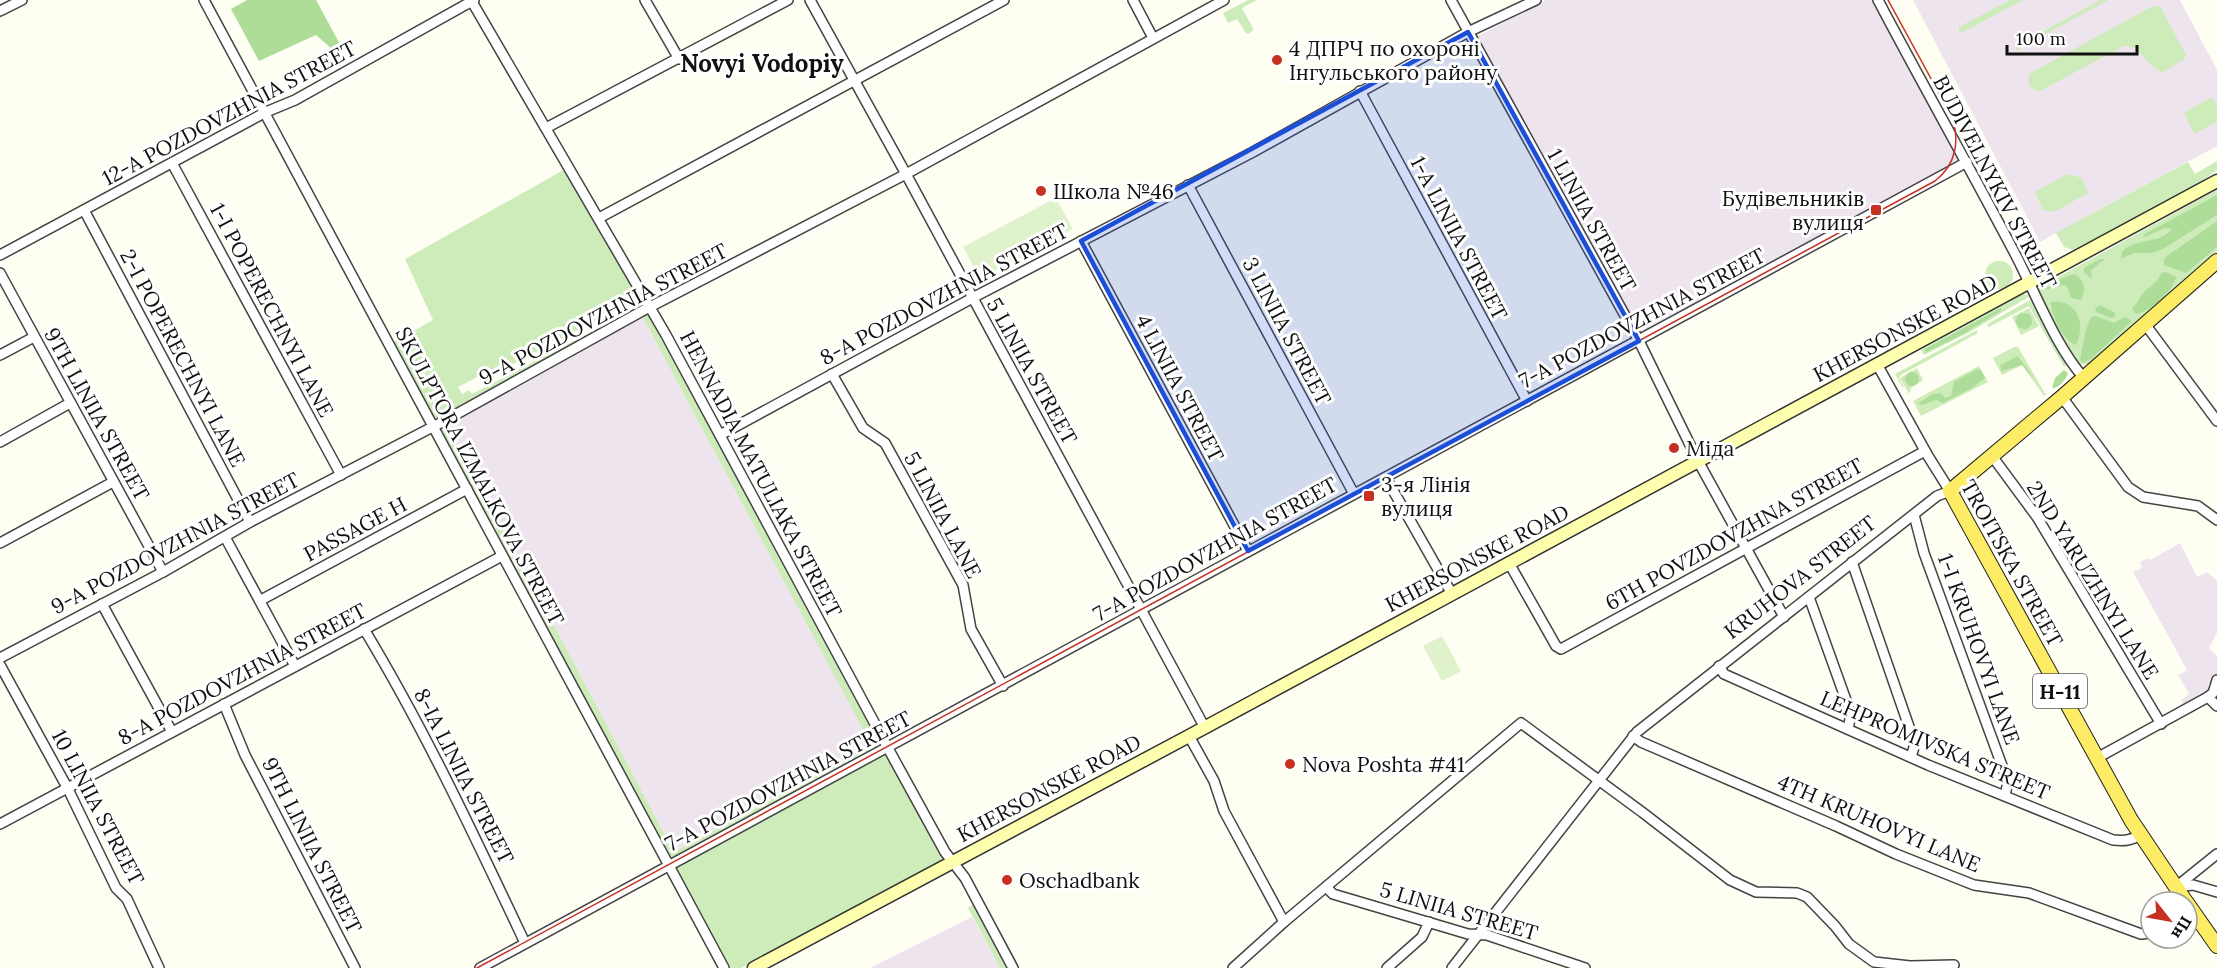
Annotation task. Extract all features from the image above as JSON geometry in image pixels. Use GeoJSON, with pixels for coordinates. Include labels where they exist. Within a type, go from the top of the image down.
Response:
{"type":"FeatureCollection","features":[{"type":"Feature","properties":{"kind":"main road","name":"KHERSONSKE ROAD"},"geometry":{"type":"LineString","coordinates":[[754,968],[1878,366],[2217,181]]}},
{"type":"Feature","properties":{"kind":"main road","name":"KRUHOVA STREET"},"geometry":{"type":"LineString","coordinates":[[1950,491],[2062,397],[2217,261]]}},
{"type":"Feature","properties":{"kind":"main road","name":"TROITSKA STREET"},"geometry":{"type":"LineString","coordinates":[[1950,491],[2140,834],[2178,890]]}},
{"type":"Feature","properties":{"kind":"main road","name":"TROITSKA STREET"},"geometry":{"type":"LineString","coordinates":[[2199,922],[2217,946]]}},
{"type":"Feature","properties":{"kind":"street"},"geometry":{"type":"LineString","coordinates":[[0,11],[22,0]]}},
{"type":"Feature","properties":{"kind":"street","name":"SKULPTORA IZMALKOVA STREET"},"geometry":{"type":"LineString","coordinates":[[204,0],[724,968]]}},
{"type":"Feature","properties":{"kind":"street","name":"12-A POZDOVZHNIA STREET"},"geometry":{"type":"LineString","coordinates":[[0,255],[266,112],[295,100],[472,0]]}},
{"type":"Feature","properties":{"kind":"street","name":"HENNADIA MATULIAKA STREET"},"geometry":{"type":"LineString","coordinates":[[472,0],[650,307],[888,749],[945,852],[965,878],[1013,968]]}},
{"type":"Feature","properties":{"kind":"street"},"geometry":{"type":"LineString","coordinates":[[645,0],[679,59]]}},
{"type":"Feature","properties":{"kind":"street"},"geometry":{"type":"LineString","coordinates":[[546,128],[789,0]]}},
{"type":"Feature","properties":{"kind":"street","name":"5 LINIIA STREET"},"geometry":{"type":"LineString","coordinates":[[810,0],[1205,728]]}},
{"type":"Feature","properties":{"kind":"street"},"geometry":{"type":"LineString","coordinates":[[599,218],[1004,0]]}},
{"type":"Feature","properties":{"kind":"street"},"geometry":{"type":"LineString","coordinates":[[1133,0],[1153,38]]}},
{"type":"Feature","properties":{"kind":"street","name":"9-A POZDOVZHNIA STREET"},"geometry":{"type":"LineString","coordinates":[[0,658],[163,572],[250,522],[444,421],[650,307],[906,174],[1224,0]]}},
{"type":"Feature","properties":{"kind":"street","name":"1 LINIIA STREET"},"geometry":{"type":"LineString","coordinates":[[1450,0],[1639,342],[1698,461],[1784,616]]}},
{"type":"Feature","properties":{"kind":"street","name":"8-A POZDOVZHNIA STREET"},"geometry":{"type":"LineString","coordinates":[[720,435],[1081,241],[1253,152],[1468,32],[1536,0]]}},
{"type":"Feature","properties":{"kind":"street","name":"BUDIVELNYKIV STREET"},"geometry":{"type":"LineString","coordinates":[[1878,0],[1967,162],[2074,368],[2084,378]]}},
{"type":"Feature","properties":{"kind":"street","name":"1-A LINIIA STREET"},"geometry":{"type":"LineString","coordinates":[[1360,92],[1527,401]]}},
{"type":"Feature","properties":{"kind":"street","name":"7-A POZDOVZHNIA STREET"},"geometry":{"type":"LineString","coordinates":[[480,968],[668,865],[888,749],[1248,551],[1639,342],[1967,162]]}},
{"type":"Feature","properties":{"kind":"street","name":"1-I POPERECHNYI LANE"},"geometry":{"type":"LineString","coordinates":[[172,163],[341,475]]}},
{"type":"Feature","properties":{"kind":"street","name":"3 LINIIA STREET"},"geometry":{"type":"LineString","coordinates":[[1188,185],[1354,494]]}},
{"type":"Feature","properties":{"kind":"street","name":"2-I POPERECHNYI LANE"},"geometry":{"type":"LineString","coordinates":[[84,210],[250,522]]}},
{"type":"Feature","properties":{"kind":"street","name":"4 LINIIA STREET"},"geometry":{"type":"LineString","coordinates":[[1081,241],[1248,551]]}},
{"type":"Feature","properties":{"kind":"street","name":"9TH LINIIA STREET"},"geometry":{"type":"LineString","coordinates":[[0,273],[163,572]]}},
{"type":"Feature","properties":{"kind":"street"},"geometry":{"type":"LineString","coordinates":[[2145,324],[2217,421]]}},
{"type":"Feature","properties":{"kind":"street"},"geometry":{"type":"LineString","coordinates":[[0,355],[34,337]]}},
{"type":"Feature","properties":{"kind":"street","name":"TROITSKA STREET"},"geometry":{"type":"LineString","coordinates":[[1878,366],[1950,491]]}},
{"type":"Feature","properties":{"kind":"street","name":"5 LINIIA LANE"},"geometry":{"type":"LineString","coordinates":[[832,374],[863,428],[885,443],[963,585],[971,629],[1003,686]]}},
{"type":"Feature","properties":{"kind":"street"},"geometry":{"type":"LineString","coordinates":[[2062,397],[2128,487],[2136,494],[2142,497],[2198,506],[2217,520]]}},
{"type":"Feature","properties":{"kind":"street"},"geometry":{"type":"LineString","coordinates":[[0,441],[70,403]]}},
{"type":"Feature","properties":{"kind":"street","name":"6TH POVZDOVZHNA STREET"},"geometry":{"type":"LineString","coordinates":[[1509,563],[1556,646],[1561,649],[1925,451]]}},
{"type":"Feature","properties":{"kind":"street","name":"2ND YARUZHNYI LANE"},"geometry":{"type":"LineString","coordinates":[[1992,456],[2037,518],[2161,724]]}},
{"type":"Feature","properties":{"kind":"street"},"geometry":{"type":"LineString","coordinates":[[1386,478],[1452,594]]}},
{"type":"Feature","properties":{"kind":"street"},"geometry":{"type":"LineString","coordinates":[[0,543],[113,482]]}},
{"type":"Feature","properties":{"kind":"street","name":"PASSAGE H"},"geometry":{"type":"LineString","coordinates":[[261,600],[467,489]]}},
{"type":"Feature","properties":{"kind":"street","name":"KRUHOVA STREET"},"geometry":{"type":"LineString","coordinates":[[1452,968],[1598,780],[1633,736],[1649,720],[1937,496],[1950,491]]}},
{"type":"Feature","properties":{"kind":"street","name":"1-I KRUHOVYI LANE"},"geometry":{"type":"LineString","coordinates":[[1914,515],[1924,553],[2008,782],[2005,795]]}},
{"type":"Feature","properties":{"kind":"street"},"geometry":{"type":"LineString","coordinates":[[225,537],[295,666]]}},
{"type":"Feature","properties":{"kind":"street","name":"8-A POZDOVZHNIA STREET"},"geometry":{"type":"LineString","coordinates":[[0,824],[501,556]]}},
{"type":"Feature","properties":{"kind":"street"},"geometry":{"type":"LineString","coordinates":[[1852,562],[1915,744],[1911,757]]}},
{"type":"Feature","properties":{"kind":"street"},"geometry":{"type":"LineString","coordinates":[[1809,597],[1851,714],[1848,729]]}},
{"type":"Feature","properties":{"kind":"street"},"geometry":{"type":"LineString","coordinates":[[102,604],[172,732]]}},
{"type":"Feature","properties":{"kind":"street","name":"8-IA LINIIA STREET"},"geometry":{"type":"LineString","coordinates":[[364,629],[393,677],[461,808],[525,943]]}},
{"type":"Feature","properties":{"kind":"street","name":"10 LINIIA STREET"},"geometry":{"type":"LineString","coordinates":[[0,665],[68,789],[116,888],[127,899],[159,968]]}},
{"type":"Feature","properties":{"kind":"street","name":"LEHPROMIVSKA STREET"},"geometry":{"type":"LineString","coordinates":[[1719,666],[1724,674],[1911,757],[2113,840],[2134,839],[2140,834]]}},
{"type":"Feature","properties":{"kind":"street"},"geometry":{"type":"LineString","coordinates":[[2097,758],[2208,697],[2213,693],[2217,680]]}},
{"type":"Feature","properties":{"kind":"street"},"geometry":{"type":"LineString","coordinates":[[2208,697],[2217,706]]}},
{"type":"Feature","properties":{"kind":"street","name":"9TH LINIIA STREET"},"geometry":{"type":"LineString","coordinates":[[224,704],[245,755],[355,968]]}},
{"type":"Feature","properties":{"kind":"street"},"geometry":{"type":"LineString","coordinates":[[1233,968],[1284,922],[1521,723],[1730,880],[1756,892],[1797,893],[1807,897],[1830,920],[1849,944],[1874,962],[1910,966],[1954,965]]}},
{"type":"Feature","properties":{"kind":"street"},"geometry":{"type":"LineString","coordinates":[[1189,736],[1214,781],[1224,811],[1284,922]]}},
{"type":"Feature","properties":{"kind":"street","name":"4TH KRUHOVYI LANE"},"geometry":{"type":"LineString","coordinates":[[1633,736],[1641,742],[1836,825],[1896,854],[1974,885],[2029,893],[2139,933]]}},
{"type":"Feature","properties":{"kind":"street"},"geometry":{"type":"LineString","coordinates":[[2176,887],[2217,854]]}},
{"type":"Feature","properties":{"kind":"street"},"geometry":{"type":"LineString","coordinates":[[2176,887],[2193,885],[2217,892]]}},
{"type":"Feature","properties":{"kind":"street","name":"5 LINIIA STREET"},"geometry":{"type":"LineString","coordinates":[[1326,887],[1333,894],[1468,934],[1487,936],[1586,968]]}},
{"type":"Feature","properties":{"kind":"street"},"geometry":{"type":"LineString","coordinates":[[1387,968],[1422,937],[1429,922]]}},
{"type":"Feature","properties":{"kind":"highlighted area"},"geometry":{"type":"Polygon","coordinates":[[[1468,32],[1639,341],[1248,551],[1081,241],[1468,32]]]}},
{"type":"Feature","properties":{"kind":"shaded area"},"geometry":{"type":"Polygon","coordinates":[[[1546,0],[1872,0],[1961,163],[1640,332],[1478,36],[1546,0]]]}},
{"type":"Feature","properties":{"kind":"shaded area"},"geometry":{"type":"Polygon","coordinates":[[[1913,0],[2180,0],[2217,70],[2217,146],[2040,242],[1913,0]]]}},
{"type":"Feature","properties":{"kind":"shaded area"},"geometry":{"type":"Polygon","coordinates":[[[642,316],[872,745],[674,852],[447,423],[642,316]]]}},
{"type":"Feature","properties":{"kind":"shaded area"},"geometry":{"type":"Polygon","coordinates":[[[2180,543],[2197,577],[2207,572],[2217,581],[2217,633],[2209,648],[2217,656],[2217,675],[2207,686],[2210,691],[2185,707],[2181,700],[2189,694],[2178,675],[2187,670],[2133,572],[2142,568],[2140,562],[2148,558],[2150,560],[2180,543]]]}},
{"type":"Feature","properties":{"kind":"shaded area"},"geometry":{"type":"Polygon","coordinates":[[[972,917],[1000,968],[870,968],[972,917]]]}},
{"type":"Feature","properties":{"kind":"green space"},"geometry":{"type":"Polygon","coordinates":[[[247,0],[316,0],[341,46],[333,50],[316,35],[259,61],[231,9],[247,0]]]}},
{"type":"Feature","properties":{"kind":"green space"},"geometry":{"type":"Polygon","coordinates":[[[1248,0],[1257,0],[1242,8],[1254,30],[1248,34],[1237,19],[1228,23],[1223,13],[1248,0]]]}},
{"type":"Feature","properties":{"kind":"green space"},"geometry":{"type":"Polygon","coordinates":[[[2010,0],[2023,0],[1959,32],[1959,27],[2010,0]]]}},
{"type":"Feature","properties":{"kind":"green space"},"geometry":{"type":"Polygon","coordinates":[[[2100,0],[2108,0],[2017,50],[2015,49],[2015,47],[2100,0]]]}},
{"type":"Feature","properties":{"kind":"green space"},"geometry":{"type":"Polygon","coordinates":[[[2151,7],[2161,8],[2186,55],[2184,59],[2164,72],[2153,67],[2136,50],[2124,46],[2040,91],[2034,90],[2029,85],[2029,74],[2151,7]]]}},
{"type":"Feature","properties":{"kind":"green space"},"geometry":{"type":"Polygon","coordinates":[[[2212,97],[2217,105],[2217,122],[2194,134],[2184,113],[2212,97]]]}},
{"type":"Feature","properties":{"kind":"green space"},"geometry":{"type":"Polygon","coordinates":[[[2217,161],[2217,170],[2195,186],[2073,250],[2064,247],[2056,233],[2188,162],[2195,174],[2217,161]]]}},
{"type":"Feature","properties":{"kind":"green space"},"geometry":{"type":"Polygon","coordinates":[[[567,168],[643,306],[438,420],[394,342],[433,320],[405,259],[567,168]],[[636,300],[484,379],[481,375],[458,387],[462,394],[469,390],[472,394],[639,307],[636,300]]]}},
{"type":"Feature","properties":{"kind":"green space"},"geometry":{"type":"Polygon","coordinates":[[[2068,174],[2082,178],[2088,193],[2054,212],[2043,210],[2035,192],[2068,174]]]}},
{"type":"Feature","properties":{"kind":"green space"},"geometry":{"type":"Polygon","coordinates":[[[2217,190],[2217,252],[2088,364],[2078,365],[2040,296],[2038,288],[2217,190]]]}},
{"type":"Feature","properties":{"kind":"green space"},"geometry":{"type":"Polygon","coordinates":[[[2217,195],[2217,215],[2163,249],[2152,253],[2134,253],[2121,259],[2122,252],[2128,247],[2161,237],[2172,229],[2165,228],[2142,238],[2145,234],[2217,195]]]}},
{"type":"Feature","properties":{"kind":"green space"},"geometry":{"type":"Polygon","coordinates":[[[1056,198],[1073,229],[980,279],[963,247],[1056,198]]]}},
{"type":"Feature","properties":{"kind":"green space"},"geometry":{"type":"Polygon","coordinates":[[[2217,221],[2217,247],[2186,273],[2164,265],[2164,259],[2167,256],[2217,221]]]}},
{"type":"Feature","properties":{"kind":"green space"},"geometry":{"type":"Polygon","coordinates":[[[2100,259],[2105,259],[2091,270],[2092,279],[2084,272],[2084,268],[2100,259]]]}},
{"type":"Feature","properties":{"kind":"green space"},"geometry":{"type":"Polygon","coordinates":[[[1999,261],[2009,265],[2013,275],[2009,285],[1999,289],[1989,285],[1985,275],[1989,265],[1999,261]]]}},
{"type":"Feature","properties":{"kind":"green space"},"geometry":{"type":"Polygon","coordinates":[[[2166,272],[2176,277],[2171,288],[2154,305],[2136,314],[2132,308],[2157,281],[2161,273],[2166,272]]]}},
{"type":"Feature","properties":{"kind":"green space"},"geometry":{"type":"Polygon","coordinates":[[[2074,274],[2084,285],[2081,300],[2071,298],[2064,285],[2044,290],[2062,278],[2074,274]]]}},
{"type":"Feature","properties":{"kind":"green space"},"geometry":{"type":"Polygon","coordinates":[[[2023,294],[2030,296],[1968,333],[1924,355],[1921,350],[2023,294]]]}},
{"type":"Feature","properties":{"kind":"green space"},"geometry":{"type":"Polygon","coordinates":[[[2030,300],[2066,365],[2064,367],[2029,306],[1989,327],[1987,324],[2030,300]]]}},
{"type":"Feature","properties":{"kind":"green space"},"geometry":{"type":"Polygon","coordinates":[[[2051,302],[2068,304],[2077,314],[2080,329],[2076,345],[2067,339],[2059,327],[2051,302]]]}},
{"type":"Feature","properties":{"kind":"green space"},"geometry":{"type":"Polygon","coordinates":[[[2100,305],[2115,313],[2115,317],[2111,318],[2096,312],[2095,309],[2100,305]]]}},
{"type":"Feature","properties":{"kind":"green space"},"geometry":{"type":"Polygon","coordinates":[[[2001,308],[2001,311],[1963,334],[1925,353],[1925,349],[2001,308]]]}},
{"type":"Feature","properties":{"kind":"green space"},"geometry":{"type":"Polygon","coordinates":[[[2029,308],[2039,326],[2021,335],[2012,317],[2029,308]]]}},
{"type":"Feature","properties":{"kind":"green space"},"geometry":{"type":"Polygon","coordinates":[[[647,313],[652,315],[943,855],[940,863],[741,968],[729,968],[440,431],[447,423],[674,852],[872,746],[642,316],[647,313]]]}},
{"type":"Feature","properties":{"kind":"green space"},"geometry":{"type":"Polygon","coordinates":[[[2021,313],[2027,313],[2032,321],[2030,327],[2021,329],[2016,324],[2016,318],[2021,313]]]}},
{"type":"Feature","properties":{"kind":"green space"},"geometry":{"type":"Polygon","coordinates":[[[2096,316],[2114,323],[2125,317],[2132,321],[2092,358],[2083,363],[2080,360],[2086,329],[2091,317],[2096,316]]]}},
{"type":"Feature","properties":{"kind":"green space"},"geometry":{"type":"Polygon","coordinates":[[[1977,330],[1978,333],[1901,375],[1899,378],[1904,387],[1902,387],[1895,374],[1977,330]]]}},
{"type":"Feature","properties":{"kind":"green space"},"geometry":{"type":"Polygon","coordinates":[[[2018,347],[2046,395],[2044,396],[2022,365],[2002,375],[1993,358],[2018,347]]]}},
{"type":"Feature","properties":{"kind":"green space"},"geometry":{"type":"Polygon","coordinates":[[[2018,356],[2035,380],[2022,365],[2002,371],[2000,365],[2018,356]]]}},
{"type":"Feature","properties":{"kind":"green space"},"geometry":{"type":"Polygon","coordinates":[[[1979,366],[1988,382],[1921,416],[1913,401],[1979,366]]]}},
{"type":"Feature","properties":{"kind":"green space"},"geometry":{"type":"Polygon","coordinates":[[[1917,368],[1923,380],[1911,388],[1909,394],[1900,378],[1917,368]]]}},
{"type":"Feature","properties":{"kind":"green space"},"geometry":{"type":"Polygon","coordinates":[[[1977,369],[1981,370],[1985,378],[1972,388],[1943,403],[1936,400],[1922,405],[1918,403],[1933,394],[1941,393],[1945,398],[1951,396],[1954,382],[1977,369]]]}},
{"type":"Feature","properties":{"kind":"green space"},"geometry":{"type":"Polygon","coordinates":[[[2064,370],[2068,373],[2066,378],[2060,385],[2052,388],[2055,378],[2064,370]]]}},
{"type":"Feature","properties":{"kind":"green space"},"geometry":{"type":"Polygon","coordinates":[[[1912,372],[1917,374],[1919,379],[1917,384],[1912,386],[1907,384],[1905,379],[1907,374],[1912,372]]]}},
{"type":"Feature","properties":{"kind":"green space"},"geometry":{"type":"Polygon","coordinates":[[[1442,636],[1461,671],[1442,681],[1423,646],[1442,636]]]}},
{"type":"Feature","properties":{"kind":"green space"},"geometry":{"type":"Polygon","coordinates":[[[974,904],[1009,968],[1000,968],[968,908],[974,904]]]}},
{"type":"Feature","properties":{"kind":"tram line"},"geometry":{"type":"LineString","coordinates":[[477,968],[1935,181],[1948,168],[1952,160],[1956,144],[1952,117],[1888,0]]}},
{"type":"Feature","properties":{"kind":"place","name":"4 ДПРЧ по охороні Інгульського району"},"geometry":{"type":"Point","coordinates":[1277,60]}},
{"type":"Feature","properties":{"kind":"place","name":"Школа №46"},"geometry":{"type":"Point","coordinates":[1041,191]}},
{"type":"Feature","properties":{"kind":"place","name":"Будівельників вулиця"},"geometry":{"type":"Point","coordinates":[1876,210]}},
{"type":"Feature","properties":{"kind":"place","name":"Міда"},"geometry":{"type":"Point","coordinates":[1674,448]}},
{"type":"Feature","properties":{"kind":"place","name":"3-я Лінія вулиця"},"geometry":{"type":"Point","coordinates":[1369,496]}},
{"type":"Feature","properties":{"kind":"place","name":"Nova Poshta #41"},"geometry":{"type":"Point","coordinates":[1290,764]}},
{"type":"Feature","properties":{"kind":"place","name":"Oschadbank"},"geometry":{"type":"Point","coordinates":[1007,880]}},
{"type":"Feature","properties":{"kind":"district","name":"Novyi Vodopiy"},"geometry":{"type":"Point","coordinates":[762,63]}}]}
